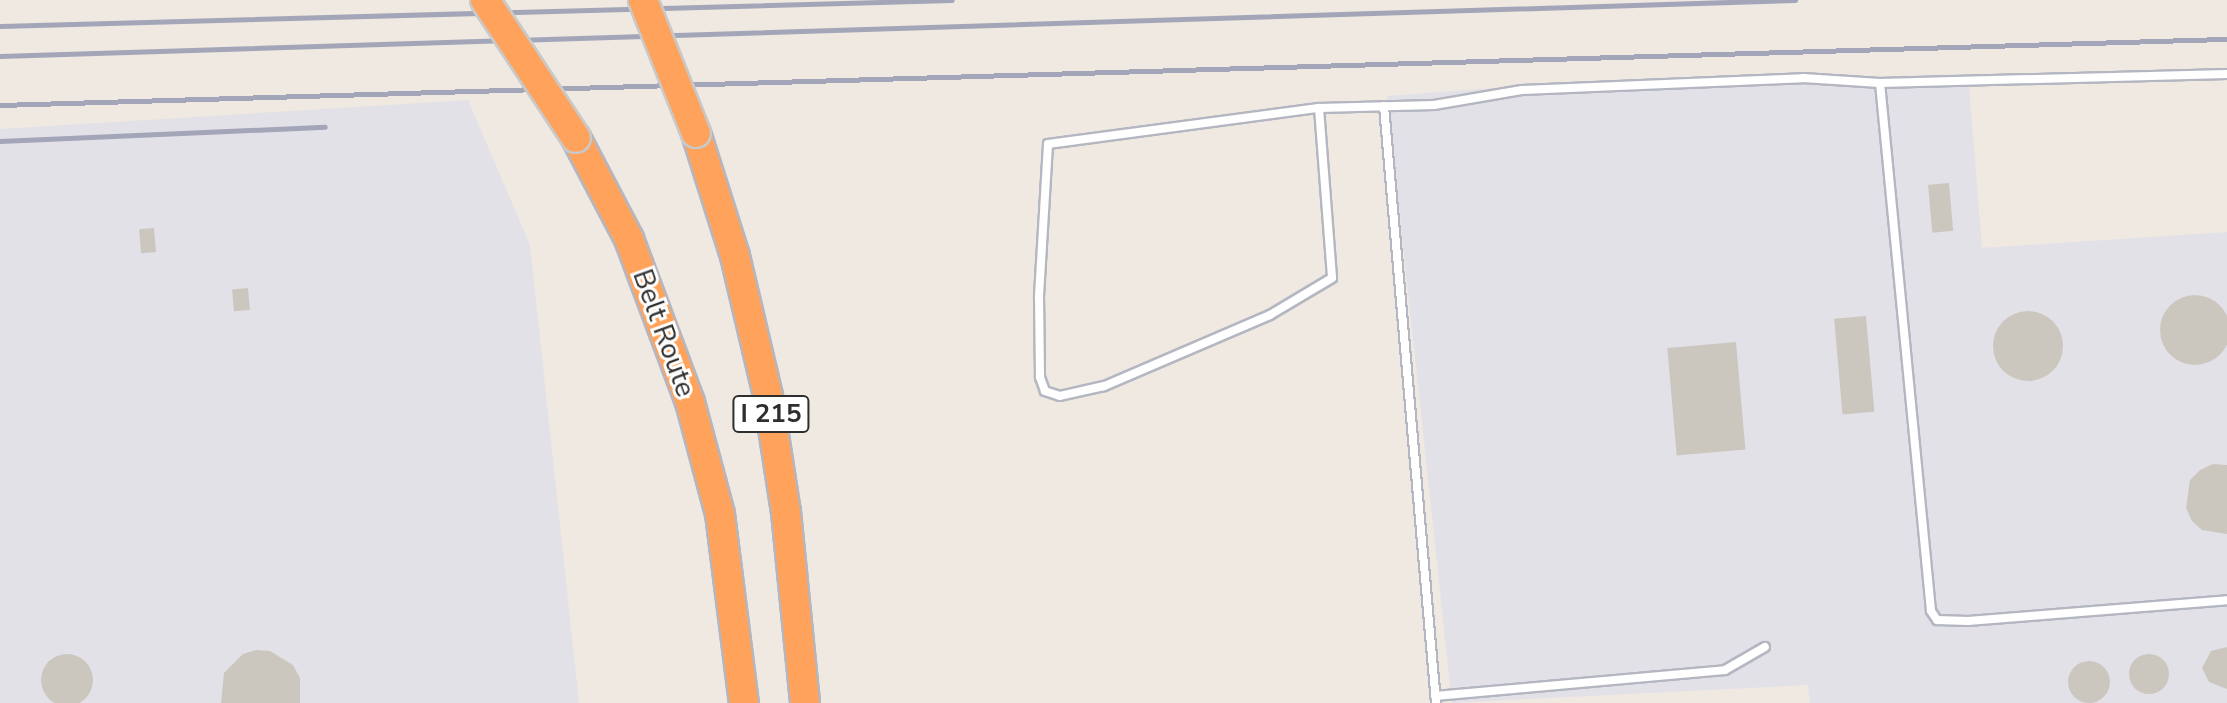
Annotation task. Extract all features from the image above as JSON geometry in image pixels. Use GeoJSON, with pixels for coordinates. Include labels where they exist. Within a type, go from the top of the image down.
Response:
{"type":"FeatureCollection","features":[{"type":"Feature","properties":{"kind":"highway","name":"Belt Route"},"geometry":{"type":"LineString","coordinates":[[485,0],[576,138],[629,239],[690,402],[720,514],[744,703]]}},
{"type":"Feature","properties":{"kind":"highway","name":"I 215"},"geometry":{"type":"LineString","coordinates":[[643,0],[696,133],[735,256],[768,396],[784,497],[805,703]]}},
{"type":"Feature","properties":{"kind":"lane"},"geometry":{"type":"LineString","coordinates":[[1319,108],[1332,278],[1270,315],[1104,386],[1060,396],[1045,391],[1040,377],[1039,296],[1048,144],[1319,108],[1434,105],[1522,90],[1803,78],[1880,83],[2227,74]]}},
{"type":"Feature","properties":{"kind":"lane"},"geometry":{"type":"LineString","coordinates":[[1880,83],[1931,611],[1937,620],[1968,621],[2227,600]]}},
{"type":"Feature","properties":{"kind":"lane"},"geometry":{"type":"LineString","coordinates":[[1384,106],[1436,700],[1725,670],[1765,647]]}},
{"type":"Feature","properties":{"kind":"shaded area"},"geometry":{"type":"Polygon","coordinates":[[[1968,74],[1982,248],[2227,232],[2227,703],[1810,703],[1808,685],[1452,703],[1387,96],[1507,87],[1968,74]]]}},
{"type":"Feature","properties":{"kind":"shaded area"},"geometry":{"type":"Polygon","coordinates":[[[468,100],[530,245],[579,703],[0,703],[0,129],[468,100]]]}},
{"type":"Feature","properties":{"kind":"building"},"geometry":{"type":"Polygon","coordinates":[[[1949,183],[1953,231],[1932,233],[1928,185],[1949,183]]]}},
{"type":"Feature","properties":{"kind":"building"},"geometry":{"type":"Polygon","coordinates":[[[154,228],[156,252],[141,253],[139,229],[154,228]]]}},
{"type":"Feature","properties":{"kind":"building"},"geometry":{"type":"Polygon","coordinates":[[[248,288],[250,310],[234,311],[232,289],[248,288]]]}},
{"type":"Feature","properties":{"kind":"building"},"geometry":{"type":"Polygon","coordinates":[[[2195,295],[2220,305],[2230,330],[2220,355],[2195,365],[2170,355],[2160,330],[2170,305],[2195,295]]]}},
{"type":"Feature","properties":{"kind":"building"},"geometry":{"type":"Polygon","coordinates":[[[2028,311],[2053,321],[2063,346],[2053,371],[2028,381],[2003,371],[1993,346],[2003,321],[2028,311]]]}},
{"type":"Feature","properties":{"kind":"building"},"geometry":{"type":"Polygon","coordinates":[[[1866,316],[1874,412],[1842,414],[1834,319],[1866,316]]]}},
{"type":"Feature","properties":{"kind":"building"},"geometry":{"type":"Polygon","coordinates":[[[1736,342],[1745,450],[1677,456],[1667,348],[1736,342]]]}},
{"type":"Feature","properties":{"kind":"building"},"geometry":{"type":"Polygon","coordinates":[[[2213,464],[2227,465],[2227,534],[2202,530],[2192,521],[2186,508],[2190,480],[2200,470],[2213,464]]]}},
{"type":"Feature","properties":{"kind":"building"},"geometry":{"type":"Polygon","coordinates":[[[2227,647],[2227,689],[2209,682],[2202,668],[2211,651],[2227,647]]]}},
{"type":"Feature","properties":{"kind":"building"},"geometry":{"type":"Polygon","coordinates":[[[256,650],[270,651],[293,665],[300,678],[300,703],[221,703],[224,673],[243,654],[256,650]]]}},
{"type":"Feature","properties":{"kind":"building"},"geometry":{"type":"Polygon","coordinates":[[[67,654],[85,662],[93,680],[85,698],[67,706],[49,698],[41,680],[49,662],[67,654]]]}},
{"type":"Feature","properties":{"kind":"building"},"geometry":{"type":"Polygon","coordinates":[[[2149,654],[2163,660],[2169,674],[2163,688],[2149,694],[2135,688],[2129,674],[2135,660],[2149,654]]]}},
{"type":"Feature","properties":{"kind":"building"},"geometry":{"type":"Polygon","coordinates":[[[2089,661],[2104,667],[2110,682],[2104,697],[2089,703],[2074,697],[2068,682],[2074,667],[2089,661]]]}},
{"type":"Feature","properties":{"kind":"railway"},"geometry":{"type":"LineString","coordinates":[[0,26],[952,0]]}},
{"type":"Feature","properties":{"kind":"railway"},"geometry":{"type":"LineString","coordinates":[[0,56],[1795,0]]}},
{"type":"Feature","properties":{"kind":"railway"},"geometry":{"type":"LineString","coordinates":[[0,105],[2227,39]]}},
{"type":"Feature","properties":{"kind":"railway"},"geometry":{"type":"LineString","coordinates":[[0,141],[325,127]]}}]}
